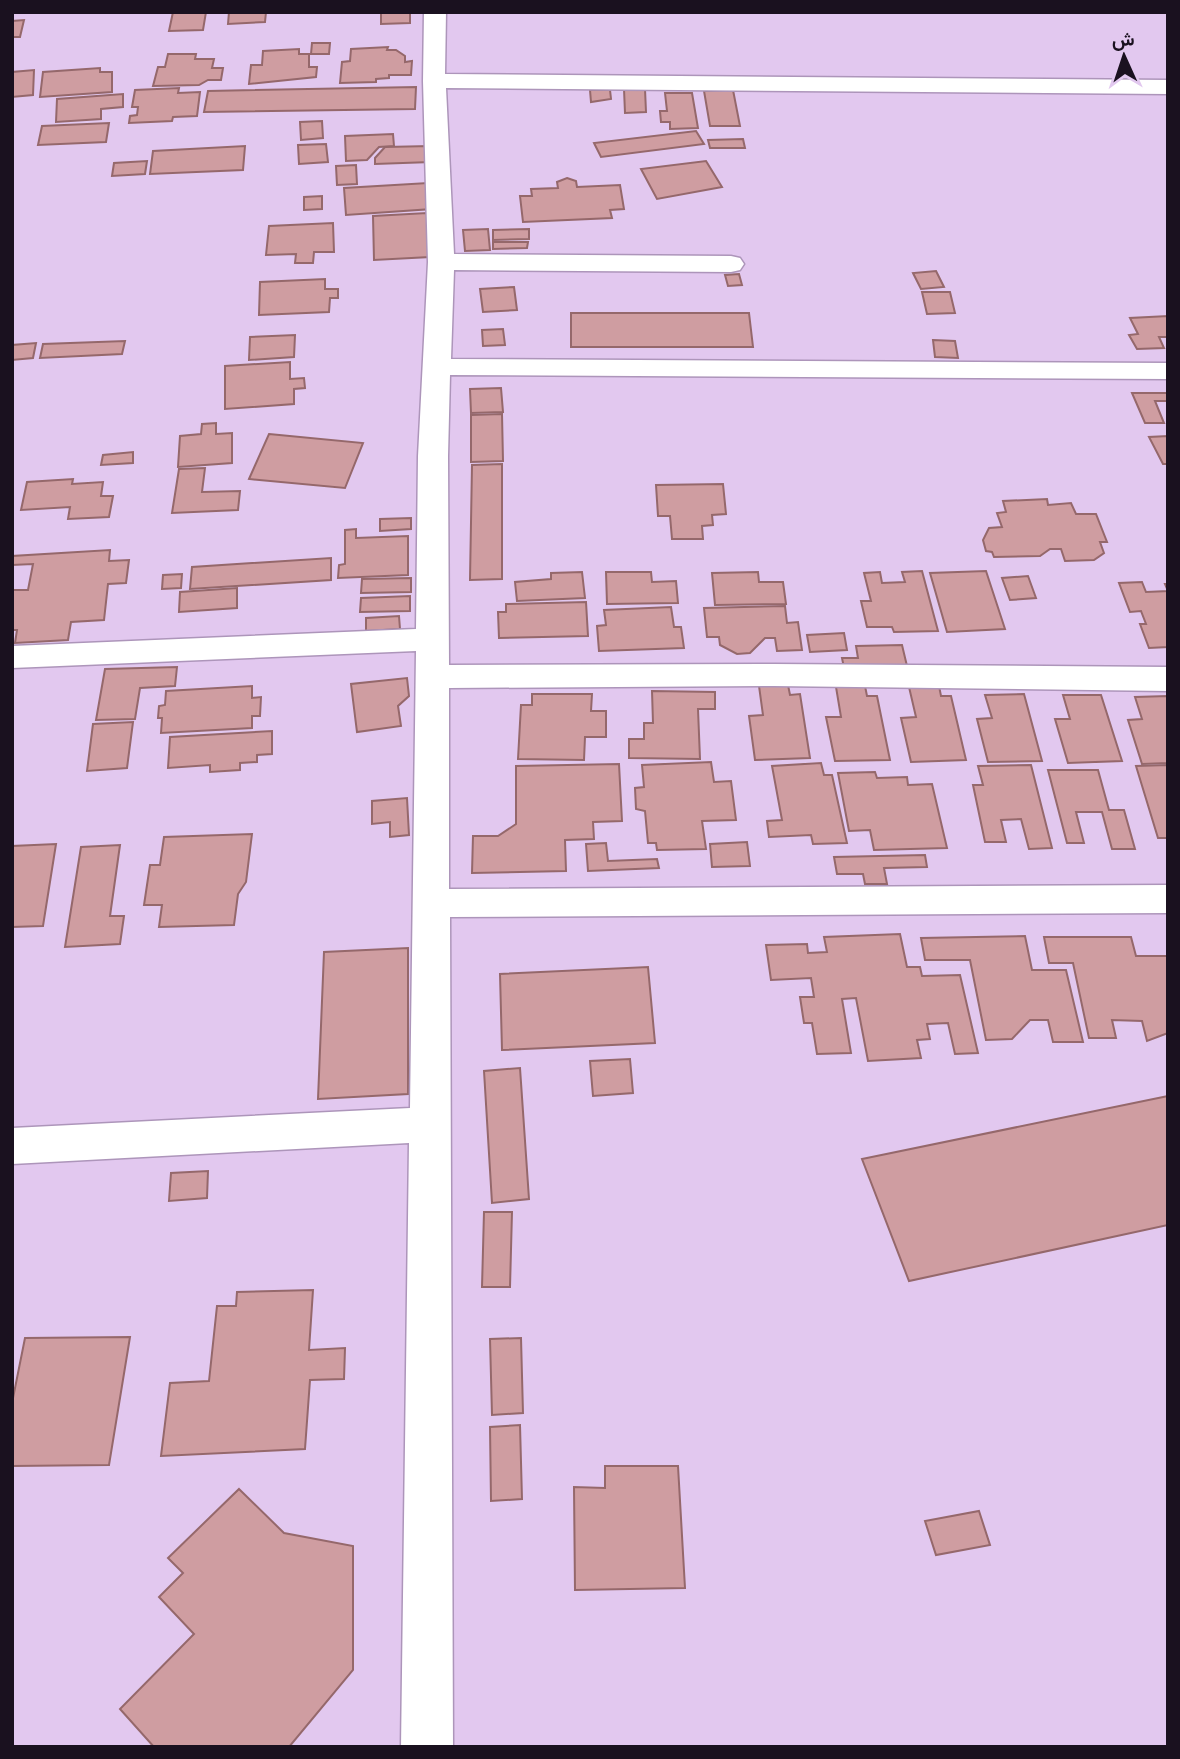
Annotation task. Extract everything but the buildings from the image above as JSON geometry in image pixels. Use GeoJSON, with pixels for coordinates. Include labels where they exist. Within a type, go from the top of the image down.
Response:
{"type":"FeatureCollection","features":[{"type":"Feature","properties":{"kind":"street"},"geometry":{"type":"LineString","coordinates":[[427,1747],[433,456],[440,262],[434,80],[435,12]]}},
{"type":"Feature","properties":{"kind":"street"},"geometry":{"type":"LineString","coordinates":[[434,80],[1168,87]]}},
{"type":"Feature","properties":{"kind":"street"},"geometry":{"type":"LineString","coordinates":[[440,262],[731,264]]}},
{"type":"Feature","properties":{"kind":"street"},"geometry":{"type":"LineString","coordinates":[[436,367],[1168,371]]}},
{"type":"Feature","properties":{"kind":"street"},"geometry":{"type":"LineString","coordinates":[[12,657],[433,639]]}},
{"type":"Feature","properties":{"kind":"street"},"geometry":{"type":"LineString","coordinates":[[432,677],[774,675],[1168,679]]}},
{"type":"Feature","properties":{"kind":"street"},"geometry":{"type":"LineString","coordinates":[[433,903],[1168,899]]}},
{"type":"Feature","properties":{"kind":"street"},"geometry":{"type":"LineString","coordinates":[[12,1146],[431,1124]]}}]}
